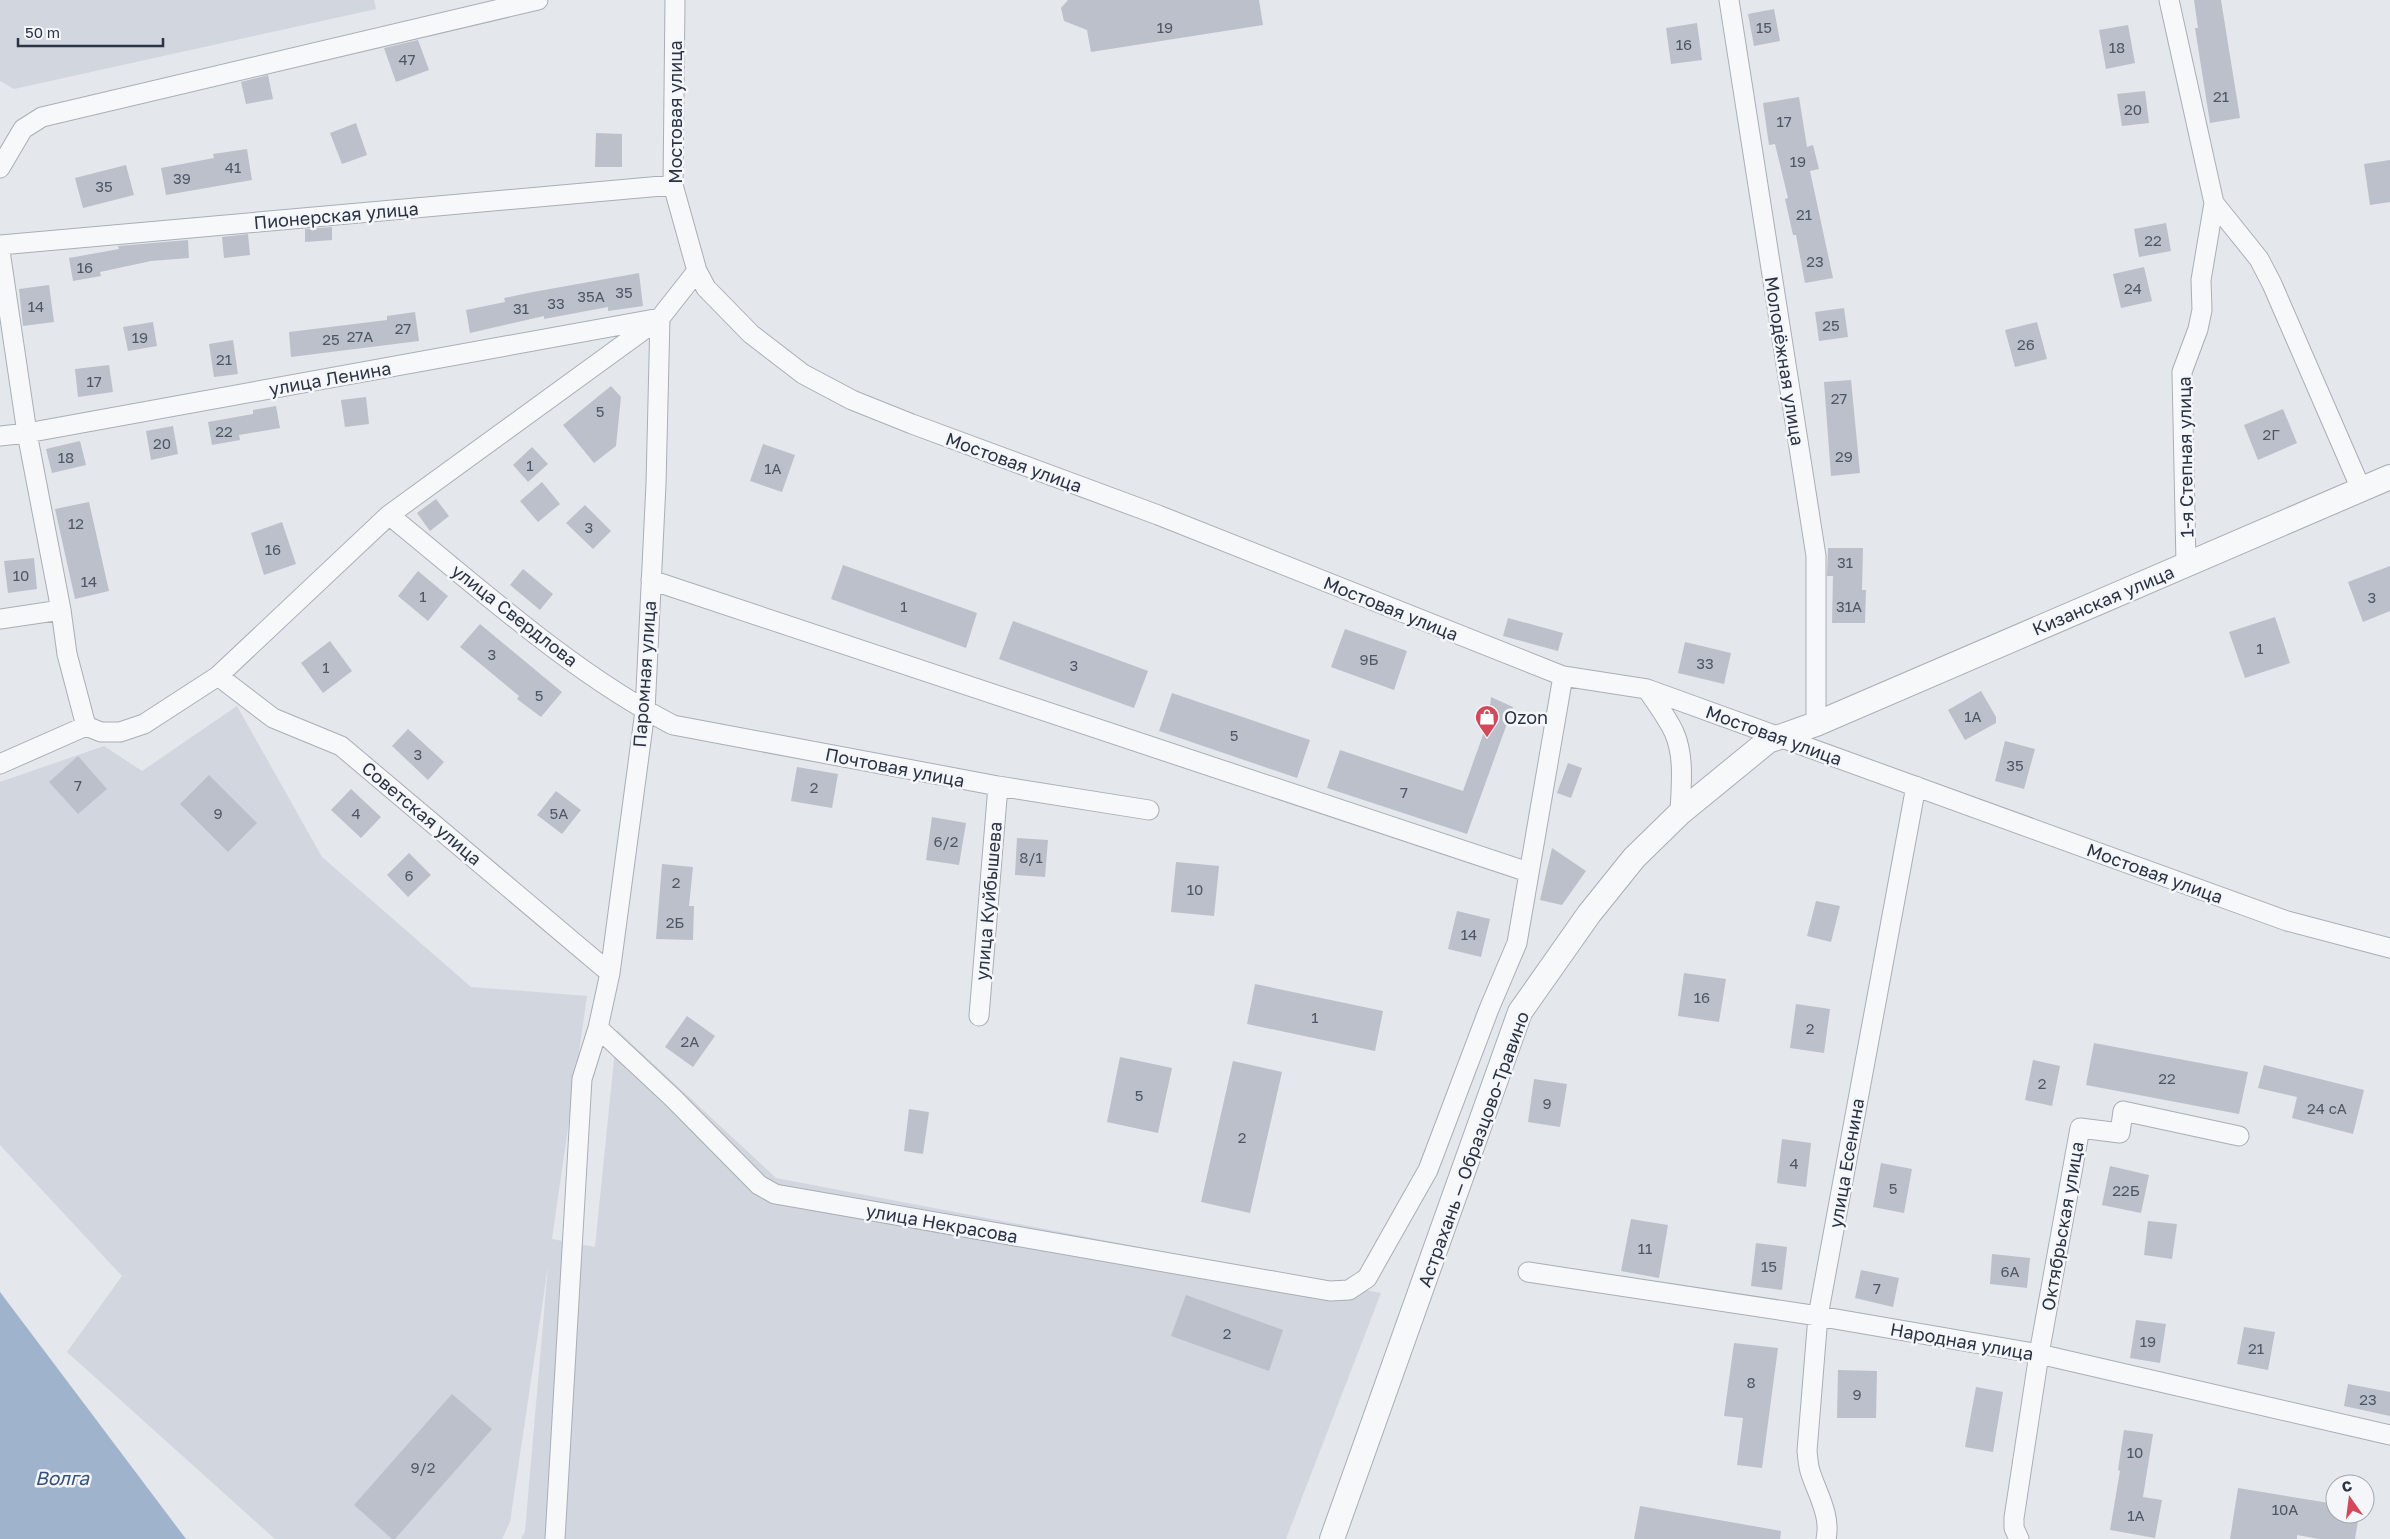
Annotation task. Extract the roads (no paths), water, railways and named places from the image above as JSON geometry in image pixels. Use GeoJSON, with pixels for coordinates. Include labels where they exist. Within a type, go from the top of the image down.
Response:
{"type":"FeatureCollection","features":[{"type":"Feature","properties":{"kind":"street"},"geometry":{"type":"LineString","coordinates":[[0,168],[23,129],[42,117],[538,0]]}},
{"type":"Feature","properties":{"kind":"street","name":"Мостовая улица"},"geometry":{"type":"LineString","coordinates":[[675,0],[673,185],[697,271],[712,294],[752,334],[803,374],[852,400],[1158,515],[1563,676],[1647,689],[2287,921],[2390,948]]}},
{"type":"Feature","properties":{"kind":"street","name":"Молодёжная улица"},"geometry":{"type":"LineString","coordinates":[[1729,0],[1816,556],[1816,724]]}},
{"type":"Feature","properties":{"kind":"street","name":"1-я Степная улица"},"geometry":{"type":"LineString","coordinates":[[2169,0],[2214,203],[2200,280],[2202,310],[2198,328],[2182,372],[2186,564]]}},
{"type":"Feature","properties":{"kind":"street","name":"Пионерская улица"},"geometry":{"type":"LineString","coordinates":[[0,246],[673,185]]}},
{"type":"Feature","properties":{"kind":"street","name":"1-я Степная улица"},"geometry":{"type":"LineString","coordinates":[[2214,203],[2259,259],[2272,284],[2361,489]]}},
{"type":"Feature","properties":{"kind":"street"},"geometry":{"type":"LineString","coordinates":[[0,251],[27,433],[62,610],[67,654],[86,726]]}},
{"type":"Feature","properties":{"kind":"street"},"geometry":{"type":"LineString","coordinates":[[0,764],[86,726],[101,732],[120,732],[144,724],[218,676],[389,515],[660,318],[697,271]]}},
{"type":"Feature","properties":{"kind":"street","name":"улица Ленина"},"geometry":{"type":"LineString","coordinates":[[0,436],[27,433],[660,318]]}},
{"type":"Feature","properties":{"kind":"street","name":"Паромная улица"},"geometry":{"type":"LineString","coordinates":[[555,1539],[582,1079],[598,1028],[610,974],[645,711],[656,484],[660,318]]}},
{"type":"Feature","properties":{"kind":"street","name":"Кизанская улица"},"geometry":{"type":"LineString","coordinates":[[1816,724],[2390,477]]}},
{"type":"Feature","properties":{"kind":"street","name":"улица Свердлова"},"geometry":{"type":"LineString","coordinates":[[389,515],[554,648],[645,711]]}},
{"type":"Feature","properties":{"kind":"street"},"geometry":{"type":"LineString","coordinates":[[651,580],[1528,872],[1563,676]]}},
{"type":"Feature","properties":{"kind":"street"},"geometry":{"type":"LineString","coordinates":[[0,619],[62,610]]}},
{"type":"Feature","properties":{"kind":"street","name":"Советская улица"},"geometry":{"type":"LineString","coordinates":[[218,676],[273,718],[341,746],[610,974]]}},
{"type":"Feature","properties":{"kind":"street"},"geometry":{"type":"LineString","coordinates":[[1647,689],[1674,732],[1679,748],[1681,764],[1680,813]]}},
{"type":"Feature","properties":{"kind":"street","name":"Почтовая улица"},"geometry":{"type":"LineString","coordinates":[[645,711],[674,725],[998,786],[1149,810]]}},
{"type":"Feature","properties":{"kind":"street","name":"Астрахань — Образцово-Травино"},"geometry":{"type":"LineString","coordinates":[[1332,1539],[1520,1012],[1589,914],[1623,872],[1680,813],[1768,741],[1816,724]]}},
{"type":"Feature","properties":{"kind":"street","name":"улица Куйбышева"},"geometry":{"type":"LineString","coordinates":[[979,1016],[998,786]]}},
{"type":"Feature","properties":{"kind":"street","name":"улица Есенина"},"geometry":{"type":"LineString","coordinates":[[1826,1539],[1828,1531],[1825,1512],[1810,1472],[1807,1451],[1818,1316],[1916,786]]}},
{"type":"Feature","properties":{"kind":"street","name":"улица Некрасова"},"geometry":{"type":"LineString","coordinates":[[598,1028],[673,1098],[759,1184],[775,1194],[1330,1290],[1349,1290],[1367,1278],[1428,1170],[1489,1009],[1517,943],[1528,872]]}},
{"type":"Feature","properties":{"kind":"street","name":"Октябрьская улица"},"geometry":{"type":"LineString","coordinates":[[2039,1354],[2080,1128],[2120,1133],[2123,1111],[2239,1136]]}},
{"type":"Feature","properties":{"kind":"street","name":"Народная улица"},"geometry":{"type":"LineString","coordinates":[[1528,1272],[1818,1316],[2039,1354],[2390,1435]]}},
{"type":"Feature","properties":{"kind":"street"},"geometry":{"type":"LineString","coordinates":[[2019,1539],[2014,1528],[2014,1518],[2039,1354]]}},
{"type":"Feature","properties":{"kind":"water","name":"Волга"},"geometry":{"type":"Polygon","coordinates":[[[0,1292],[186,1539],[0,1539],[0,1292]]]}},
{"type":"Feature","properties":{"kind":"place","name":"Ozon"},"geometry":{"type":"Point","coordinates":[1487,738]}}]}
